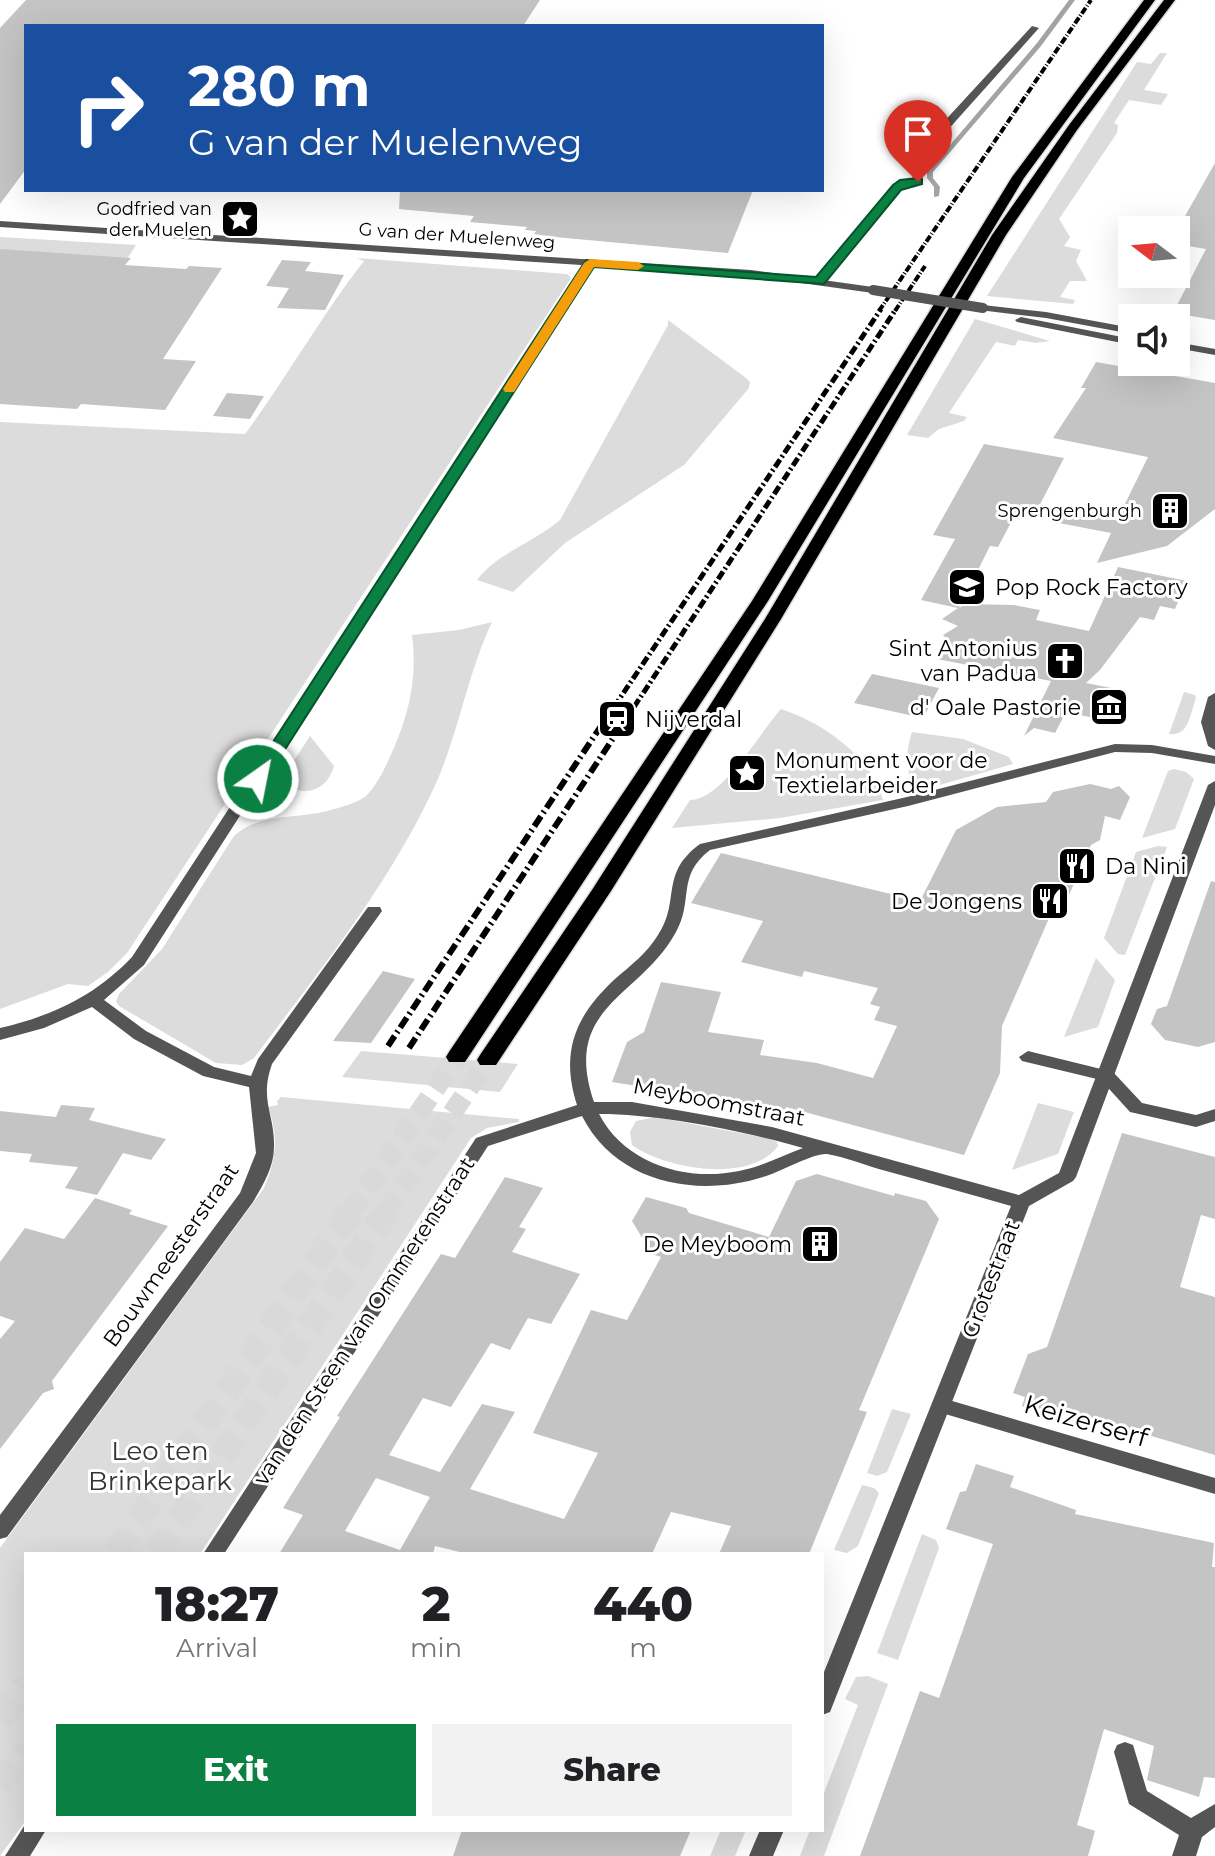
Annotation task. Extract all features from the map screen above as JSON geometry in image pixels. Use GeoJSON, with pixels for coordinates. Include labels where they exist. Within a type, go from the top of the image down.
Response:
{"type":"FeatureCollection","features":[{"type":"Feature","properties":{"kind":"main road"},"geometry":{"type":"LineString","coordinates":[[457,1057],[760,601],[1018,177],[1150,0]]}},
{"type":"Feature","properties":{"kind":"main road"},"geometry":{"type":"LineString","coordinates":[[488,1060],[601,891],[773,619],[999,235],[1073,128],[1170,0]]}},
{"type":"Feature","properties":{"kind":"street"},"geometry":{"type":"LineString","coordinates":[[820,281],[897,187],[918,182],[915,161],[920,154],[1035,28]]}},
{"type":"Feature","properties":{"kind":"street","name":"G van der Muelenweg"},"geometry":{"type":"LineString","coordinates":[[0,224],[820,281],[1118,328]]}},
{"type":"Feature","properties":{"kind":"street"},"geometry":{"type":"LineString","coordinates":[[0,1034],[50,1020],[93,1000],[119,981],[138,961],[590,263]]}},
{"type":"Feature","properties":{"kind":"street","name":"G van der Muelenweg"},"geometry":{"type":"LineString","coordinates":[[1005,312],[1040,326],[1118,340]]}},
{"type":"Feature","properties":{"kind":"street"},"geometry":{"type":"LineString","coordinates":[[1190,348],[1215,352]]}},
{"type":"Feature","properties":{"kind":"street"},"geometry":{"type":"LineString","coordinates":[[1215,697],[1207,720],[1215,746]]}},
{"type":"Feature","properties":{"kind":"street"},"geometry":{"type":"LineString","coordinates":[[587,1108],[578,1073],[582,1037],[599,1005],[665,939],[676,914],[679,873],[693,854],[705,847],[908,801],[1115,748],[1152,749],[1215,760]]}},
{"type":"Feature","properties":{"kind":"street","name":"Grotestraat"},"geometry":{"type":"LineString","coordinates":[[824,1700],[1021,1202],[1067,1177],[1215,785]]}},
{"type":"Feature","properties":{"kind":"street"},"geometry":{"type":"LineString","coordinates":[[93,1000],[140,1035],[209,1072],[256,1083],[264,1063],[374,911]]}},
{"type":"Feature","properties":{"kind":"street"},"geometry":{"type":"LineString","coordinates":[[1028,1057],[1107,1076],[1136,1108],[1196,1121],[1215,1115]]}},
{"type":"Feature","properties":{"kind":"street","name":"Bouwmeesterstraat"},"geometry":{"type":"LineString","coordinates":[[0,1531],[258,1179],[266,1140],[255,1101],[256,1083]]}},
{"type":"Feature","properties":{"kind":"street","name":"Meyboomstraat"},"geometry":{"type":"LineString","coordinates":[[587,1108],[596,1123],[628,1158],[647,1169],[683,1177],[727,1180],[823,1147]]}},
{"type":"Feature","properties":{"kind":"street","name":"Meyboomstraat"},"geometry":{"type":"LineString","coordinates":[[587,1108],[632,1108],[671,1114],[823,1147],[1021,1202]]}},
{"type":"Feature","properties":{"kind":"street","name":"van den Steen van Ommerenstraat"},"geometry":{"type":"LineString","coordinates":[[214,1552],[482,1142],[587,1108]]}},
{"type":"Feature","properties":{"kind":"street","name":"Keizerserf"},"geometry":{"type":"LineString","coordinates":[[942,1406],[1215,1486]]}},
{"type":"Feature","properties":{"kind":"street"},"geometry":{"type":"LineString","coordinates":[[1125,1752],[1137,1797],[1192,1831]]}},
{"type":"Feature","properties":{"kind":"street"},"geometry":{"type":"LineString","coordinates":[[1184,1856],[1192,1831],[1215,1814]]}},
{"type":"Feature","properties":{"kind":"street"},"geometry":{"type":"LineString","coordinates":[[17,1856],[33,1832]]}},
{"type":"Feature","properties":{"kind":"street"},"geometry":{"type":"LineString","coordinates":[[761,1856],[771,1832]]}},
{"type":"Feature","properties":{"kind":"green space"},"geometry":{"type":"Polygon","coordinates":[[[1160,53],[1167,53],[1144,90],[1168,94],[1161,105],[1129,100],[1114,123],[1118,125],[1117,133],[1059,219],[1070,237],[1064,246],[1081,250],[1076,261],[1087,281],[1070,281],[1060,297],[1075,300],[1073,304],[987,296],[1137,62],[1151,64],[1160,53]]]}},
{"type":"Feature","properties":{"kind":"green space"},"geometry":{"type":"Polygon","coordinates":[[[0,237],[136,245],[127,259],[0,251],[0,237]]]}},
{"type":"Feature","properties":{"kind":"green space"},"geometry":{"type":"Polygon","coordinates":[[[357,258],[567,274],[571,278],[127,953],[88,986],[68,984],[0,1009],[0,422],[245,434],[364,261],[357,258]]]}},
{"type":"Feature","properties":{"kind":"green space"},"geometry":{"type":"Polygon","coordinates":[[[975,319],[1050,341],[1036,343],[1018,340],[1015,346],[996,342],[949,413],[967,417],[964,421],[939,429],[928,438],[907,435],[975,319]]]}},
{"type":"Feature","properties":{"kind":"green space"},"geometry":{"type":"Polygon","coordinates":[[[668,320],[746,378],[750,382],[749,388],[684,465],[565,543],[513,592],[477,580],[495,562],[560,520],[668,320]]]}},
{"type":"Feature","properties":{"kind":"green space"},"geometry":{"type":"Polygon","coordinates":[[[492,622],[440,773],[413,829],[349,930],[254,1058],[242,1065],[216,1063],[119,1006],[116,1001],[119,994],[162,949],[234,836],[266,820],[348,805],[362,799],[373,788],[389,759],[406,714],[414,668],[412,635],[459,630],[492,622]]]}},
{"type":"Feature","properties":{"kind":"green space"},"geometry":{"type":"Polygon","coordinates":[[[1184,692],[1196,698],[1190,717],[1181,732],[1169,734],[1184,692]]]}},
{"type":"Feature","properties":{"kind":"green space"},"geometry":{"type":"Polygon","coordinates":[[[781,709],[813,723],[843,743],[867,769],[883,800],[780,818],[672,828],[690,800],[703,797],[715,789],[741,762],[781,709]]]}},
{"type":"Feature","properties":{"kind":"green space"},"geometry":{"type":"Polygon","coordinates":[[[912,732],[963,739],[1009,757],[1013,764],[915,792],[908,762],[912,732]]]}},
{"type":"Feature","properties":{"kind":"green space"},"geometry":{"type":"Polygon","coordinates":[[[310,736],[334,766],[331,774],[321,786],[308,791],[285,786],[284,776],[310,736]]]}},
{"type":"Feature","properties":{"kind":"green space"},"geometry":{"type":"Polygon","coordinates":[[[1168,771],[1186,772],[1194,779],[1175,829],[1142,838],[1168,771]]]}},
{"type":"Feature","properties":{"kind":"green space"},"geometry":{"type":"Polygon","coordinates":[[[1158,846],[1167,847],[1125,955],[1118,954],[1104,938],[1136,852],[1158,846]]]}},
{"type":"Feature","properties":{"kind":"green space"},"geometry":{"type":"Polygon","coordinates":[[[1096,958],[1115,980],[1098,1027],[1064,1037],[1096,958]]]}},
{"type":"Feature","properties":{"kind":"green space"},"geometry":{"type":"Polygon","coordinates":[[[361,1051],[518,1064],[500,1092],[342,1077],[361,1051]]]}},
{"type":"Feature","properties":{"kind":"green space","name":"Leo ten Brinkepark"},"geometry":{"type":"Polygon","coordinates":[[[281,1097],[519,1119],[519,1122],[487,1128],[471,1138],[201,1552],[24,1552],[24,1823],[0,1856],[0,1548],[264,1188],[275,1148],[268,1107],[278,1105],[281,1097]]]}},
{"type":"Feature","properties":{"kind":"green space"},"geometry":{"type":"Polygon","coordinates":[[[1038,1103],[1074,1112],[1058,1154],[1012,1170],[1038,1103]]]}},
{"type":"Feature","properties":{"kind":"green space"},"geometry":{"type":"Polygon","coordinates":[[[655,1117],[767,1138],[777,1142],[778,1146],[765,1158],[748,1165],[728,1169],[685,1166],[665,1161],[632,1145],[630,1132],[636,1121],[655,1117]]]}},
{"type":"Feature","properties":{"kind":"green space"},"geometry":{"type":"Polygon","coordinates":[[[892,1409],[911,1414],[887,1472],[877,1476],[867,1473],[892,1409]]]}},
{"type":"Feature","properties":{"kind":"green space"},"geometry":{"type":"Polygon","coordinates":[[[862,1485],[879,1493],[858,1546],[847,1553],[834,1550],[862,1485]]]}},
{"type":"Feature","properties":{"kind":"green space"},"geometry":{"type":"Polygon","coordinates":[[[922,1534],[936,1540],[939,1548],[898,1660],[877,1653],[922,1534]]]}},
{"type":"Feature","properties":{"kind":"green space"},"geometry":{"type":"Polygon","coordinates":[[[868,1676],[888,1684],[824,1856],[800,1856],[809,1832],[824,1832],[824,1793],[858,1705],[845,1699],[856,1677],[868,1676]]]}},
{"type":"Feature","properties":{"kind":"green space"},"geometry":{"type":"Polygon","coordinates":[[[720,1832],[745,1832],[735,1856],[710,1856],[720,1832]]]}},
{"type":"Feature","properties":{"kind":"building"},"geometry":{"type":"Polygon","coordinates":[[[26,0],[540,0],[524,24],[24,24],[24,172],[0,204],[0,28],[26,0]]]}},
{"type":"Feature","properties":{"kind":"building"},"geometry":{"type":"Polygon","coordinates":[[[1215,163],[1215,320],[1190,316],[1190,304],[1178,304],[1186,288],[1190,288],[1190,280],[1206,249],[1190,246],[1190,216],[1185,216],[1215,163]]]}},
{"type":"Feature","properties":{"kind":"building"},"geometry":{"type":"Polygon","coordinates":[[[400,192],[752,192],[728,253],[555,237],[534,234],[536,231],[525,230],[527,227],[470,222],[474,216],[399,209],[400,192]]]}},
{"type":"Feature","properties":{"kind":"building"},"geometry":{"type":"Polygon","coordinates":[[[0,249],[131,258],[125,265],[222,268],[163,359],[196,361],[165,410],[81,404],[77,409],[0,404],[0,249]]]}},
{"type":"Feature","properties":{"kind":"building"},"geometry":{"type":"Polygon","coordinates":[[[282,260],[311,262],[305,271],[344,275],[325,310],[277,308],[289,288],[266,286],[282,260]]]}},
{"type":"Feature","properties":{"kind":"building"},"geometry":{"type":"Polygon","coordinates":[[[1096,362],[1118,366],[1118,376],[1175,376],[1215,383],[1215,509],[1167,546],[1097,563],[1111,533],[1059,523],[1060,514],[1122,510],[1148,457],[1053,438],[1086,388],[1081,388],[1096,362]]]}},
{"type":"Feature","properties":{"kind":"building"},"geometry":{"type":"Polygon","coordinates":[[[227,393],[264,396],[250,419],[213,416],[227,393]]]}},
{"type":"Feature","properties":{"kind":"building"},"geometry":{"type":"Polygon","coordinates":[[[984,444],[1064,458],[1034,516],[1016,513],[998,547],[990,546],[959,608],[965,604],[1014,605],[1040,610],[1036,620],[1089,631],[1118,567],[1187,581],[1175,609],[1160,606],[1154,620],[1140,617],[1100,670],[1086,683],[1121,690],[1110,716],[1099,719],[1066,712],[1055,733],[1034,728],[1024,736],[1051,681],[937,659],[947,639],[943,635],[958,626],[942,619],[958,608],[921,600],[955,539],[933,535],[984,444]]]}},
{"type":"Feature","properties":{"kind":"building"},"geometry":{"type":"Polygon","coordinates":[[[872,674],[939,688],[923,718],[854,703],[872,674]]]}},
{"type":"Feature","properties":{"kind":"building"},"geometry":{"type":"Polygon","coordinates":[[[1090,784],[1111,789],[1119,786],[1130,797],[1120,820],[1105,816],[1100,840],[1091,845],[1069,895],[1060,893],[1002,1026],[1000,1073],[964,1155],[786,1107],[785,1110],[612,1082],[627,1042],[644,1032],[661,982],[721,992],[708,1032],[764,1040],[760,1055],[817,1063],[873,1078],[897,1026],[874,1020],[880,1007],[870,1004],[878,988],[804,971],[802,977],[741,962],[763,921],[691,903],[721,853],[920,901],[956,830],[997,807],[1046,802],[1053,792],[1090,784]]]}},
{"type":"Feature","properties":{"kind":"building"},"geometry":{"type":"Polygon","coordinates":[[[1211,881],[1215,882],[1215,1042],[1198,1047],[1165,1040],[1151,1024],[1157,1009],[1167,1006],[1211,881]]]}},
{"type":"Feature","properties":{"kind":"building"},"geometry":{"type":"Polygon","coordinates":[[[383,971],[415,979],[371,1043],[333,1041],[383,971]]]}},
{"type":"Feature","properties":{"kind":"building"},"geometry":{"type":"Polygon","coordinates":[[[61,1105],[95,1108],[89,1120],[166,1139],[151,1160],[123,1153],[97,1195],[65,1188],[78,1167],[29,1162],[32,1154],[0,1151],[0,1111],[56,1117],[61,1105]]]}},
{"type":"Feature","properties":{"kind":"building"},"geometry":{"type":"Polygon","coordinates":[[[1122,1133],[1215,1157],[1215,1219],[1201,1215],[1180,1287],[1215,1297],[1215,1455],[1065,1410],[1062,1418],[1022,1406],[1025,1397],[1013,1393],[1028,1354],[1047,1347],[1122,1133]]]}},
{"type":"Feature","properties":{"kind":"building"},"geometry":{"type":"Polygon","coordinates":[[[817,1174],[894,1196],[895,1193],[926,1201],[939,1219],[859,1410],[867,1412],[810,1552],[720,1552],[731,1526],[671,1512],[653,1552],[460,1552],[435,1546],[434,1552],[280,1552],[303,1515],[283,1508],[340,1417],[337,1416],[441,1254],[455,1258],[505,1177],[543,1188],[519,1227],[526,1229],[512,1252],[580,1274],[551,1324],[528,1318],[510,1350],[491,1343],[451,1407],[423,1398],[389,1455],[440,1472],[482,1404],[515,1412],[470,1489],[564,1519],[598,1453],[533,1433],[591,1310],[627,1320],[661,1257],[652,1254],[632,1221],[646,1197],[769,1237],[796,1181],[817,1174]],[[376,1478],[345,1531],[400,1550],[430,1497],[376,1478]]]}},
{"type":"Feature","properties":{"kind":"building"},"geometry":{"type":"Polygon","coordinates":[[[95,1198],[132,1210],[129,1214],[168,1226],[52,1381],[54,1389],[43,1393],[0,1449],[0,1339],[15,1321],[0,1316],[0,1262],[25,1228],[64,1239],[95,1198]]]}},
{"type":"Feature","properties":{"kind":"building"},"geometry":{"type":"Polygon","coordinates":[[[976,1464],[1014,1476],[1010,1487],[1076,1510],[1075,1514],[1214,1543],[1215,1778],[1204,1777],[1199,1797],[1147,1780],[1154,1746],[1104,1729],[1077,1825],[1095,1831],[1088,1856],[860,1856],[920,1691],[939,1698],[993,1544],[946,1529],[960,1492],[966,1491],[976,1464]]]}},
{"type":"Feature","properties":{"kind":"building"},"geometry":{"type":"Polygon","coordinates":[[[461,1832],[690,1832],[680,1856],[453,1856],[461,1832]]]}},
{"type":"Feature","properties":{"kind":"waterway"},"geometry":{"type":"LineString","coordinates":[[936,196],[937,187],[930,178],[930,172],[1039,44],[1072,0]]}},
{"type":"Feature","properties":{"kind":"tunnel"},"geometry":{"type":"LineString","coordinates":[[350,1213],[457,1057]]}},
{"type":"Feature","properties":{"kind":"tunnel"},"geometry":{"type":"LineString","coordinates":[[385,1213],[488,1060]]}},
{"type":"Feature","properties":{"kind":"tunnel"},"geometry":{"type":"LineString","coordinates":[[116,1552],[351,1211]]}},
{"type":"Feature","properties":{"kind":"tunnel"},"geometry":{"type":"LineString","coordinates":[[157,1552],[387,1211]]}},
{"type":"Feature","properties":{"kind":"tunnel"},"geometry":{"type":"LineString","coordinates":[[0,1721],[24,1686]]}},
{"type":"Feature","properties":{"kind":"tunnel"},"geometry":{"type":"LineString","coordinates":[[0,1787],[24,1751]]}},
{"type":"Feature","properties":{"kind":"railway"},"geometry":{"type":"LineString","coordinates":[[879,311],[1091,0]]}},
{"type":"Feature","properties":{"kind":"railway"},"geometry":{"type":"LineString","coordinates":[[895,311],[925,266]]}},
{"type":"Feature","properties":{"kind":"railway"},"geometry":{"type":"LineString","coordinates":[[614,707],[881,309]]}},
{"type":"Feature","properties":{"kind":"railway"},"geometry":{"type":"LineString","coordinates":[[634,707],[896,309]]}},
{"type":"Feature","properties":{"kind":"railway"},"geometry":{"type":"LineString","coordinates":[[388,1046],[615,705]]}},
{"type":"Feature","properties":{"kind":"railway"},"geometry":{"type":"LineString","coordinates":[[409,1048],[635,705]]}},
{"type":"Feature","properties":{"kind":"slow traffic"},"geometry":{"type":"LineString","coordinates":[[510,389],[590,263],[638,266]]}},
{"type":"Feature","properties":{"kind":"place","name":"Godfried van der Muelen"},"geometry":{"type":"Point","coordinates":[240,219]}},
{"type":"Feature","properties":{"kind":"place","name":"Sprengenburgh"},"geometry":{"type":"Point","coordinates":[1170,511]}},
{"type":"Feature","properties":{"kind":"place","name":"Pop Rock Factory"},"geometry":{"type":"Point","coordinates":[967,587]}},
{"type":"Feature","properties":{"kind":"place","name":"Sint Antonius van Padua"},"geometry":{"type":"Point","coordinates":[1065,661]}},
{"type":"Feature","properties":{"kind":"place","name":"d' Oale Pastorie"},"geometry":{"type":"Point","coordinates":[1109,707]}},
{"type":"Feature","properties":{"kind":"place","name":"Nijverdal"},"geometry":{"type":"Point","coordinates":[617,719]}},
{"type":"Feature","properties":{"kind":"place","name":"Monument voor de Textielarbeider"},"geometry":{"type":"Point","coordinates":[747,773]}},
{"type":"Feature","properties":{"kind":"place","name":"Da Nini"},"geometry":{"type":"Point","coordinates":[1077,866]}},
{"type":"Feature","properties":{"kind":"place","name":"De Jongens"},"geometry":{"type":"Point","coordinates":[1050,901]}},
{"type":"Feature","properties":{"kind":"place","name":"De Meyboom"},"geometry":{"type":"Point","coordinates":[820,1244]}},
{"type":"Feature","properties":{"kind":"route"},"geometry":{"type":"LineString","coordinates":[[258,779],[590,263],[751,273],[820,281],[897,187],[918,182]]}}]}
